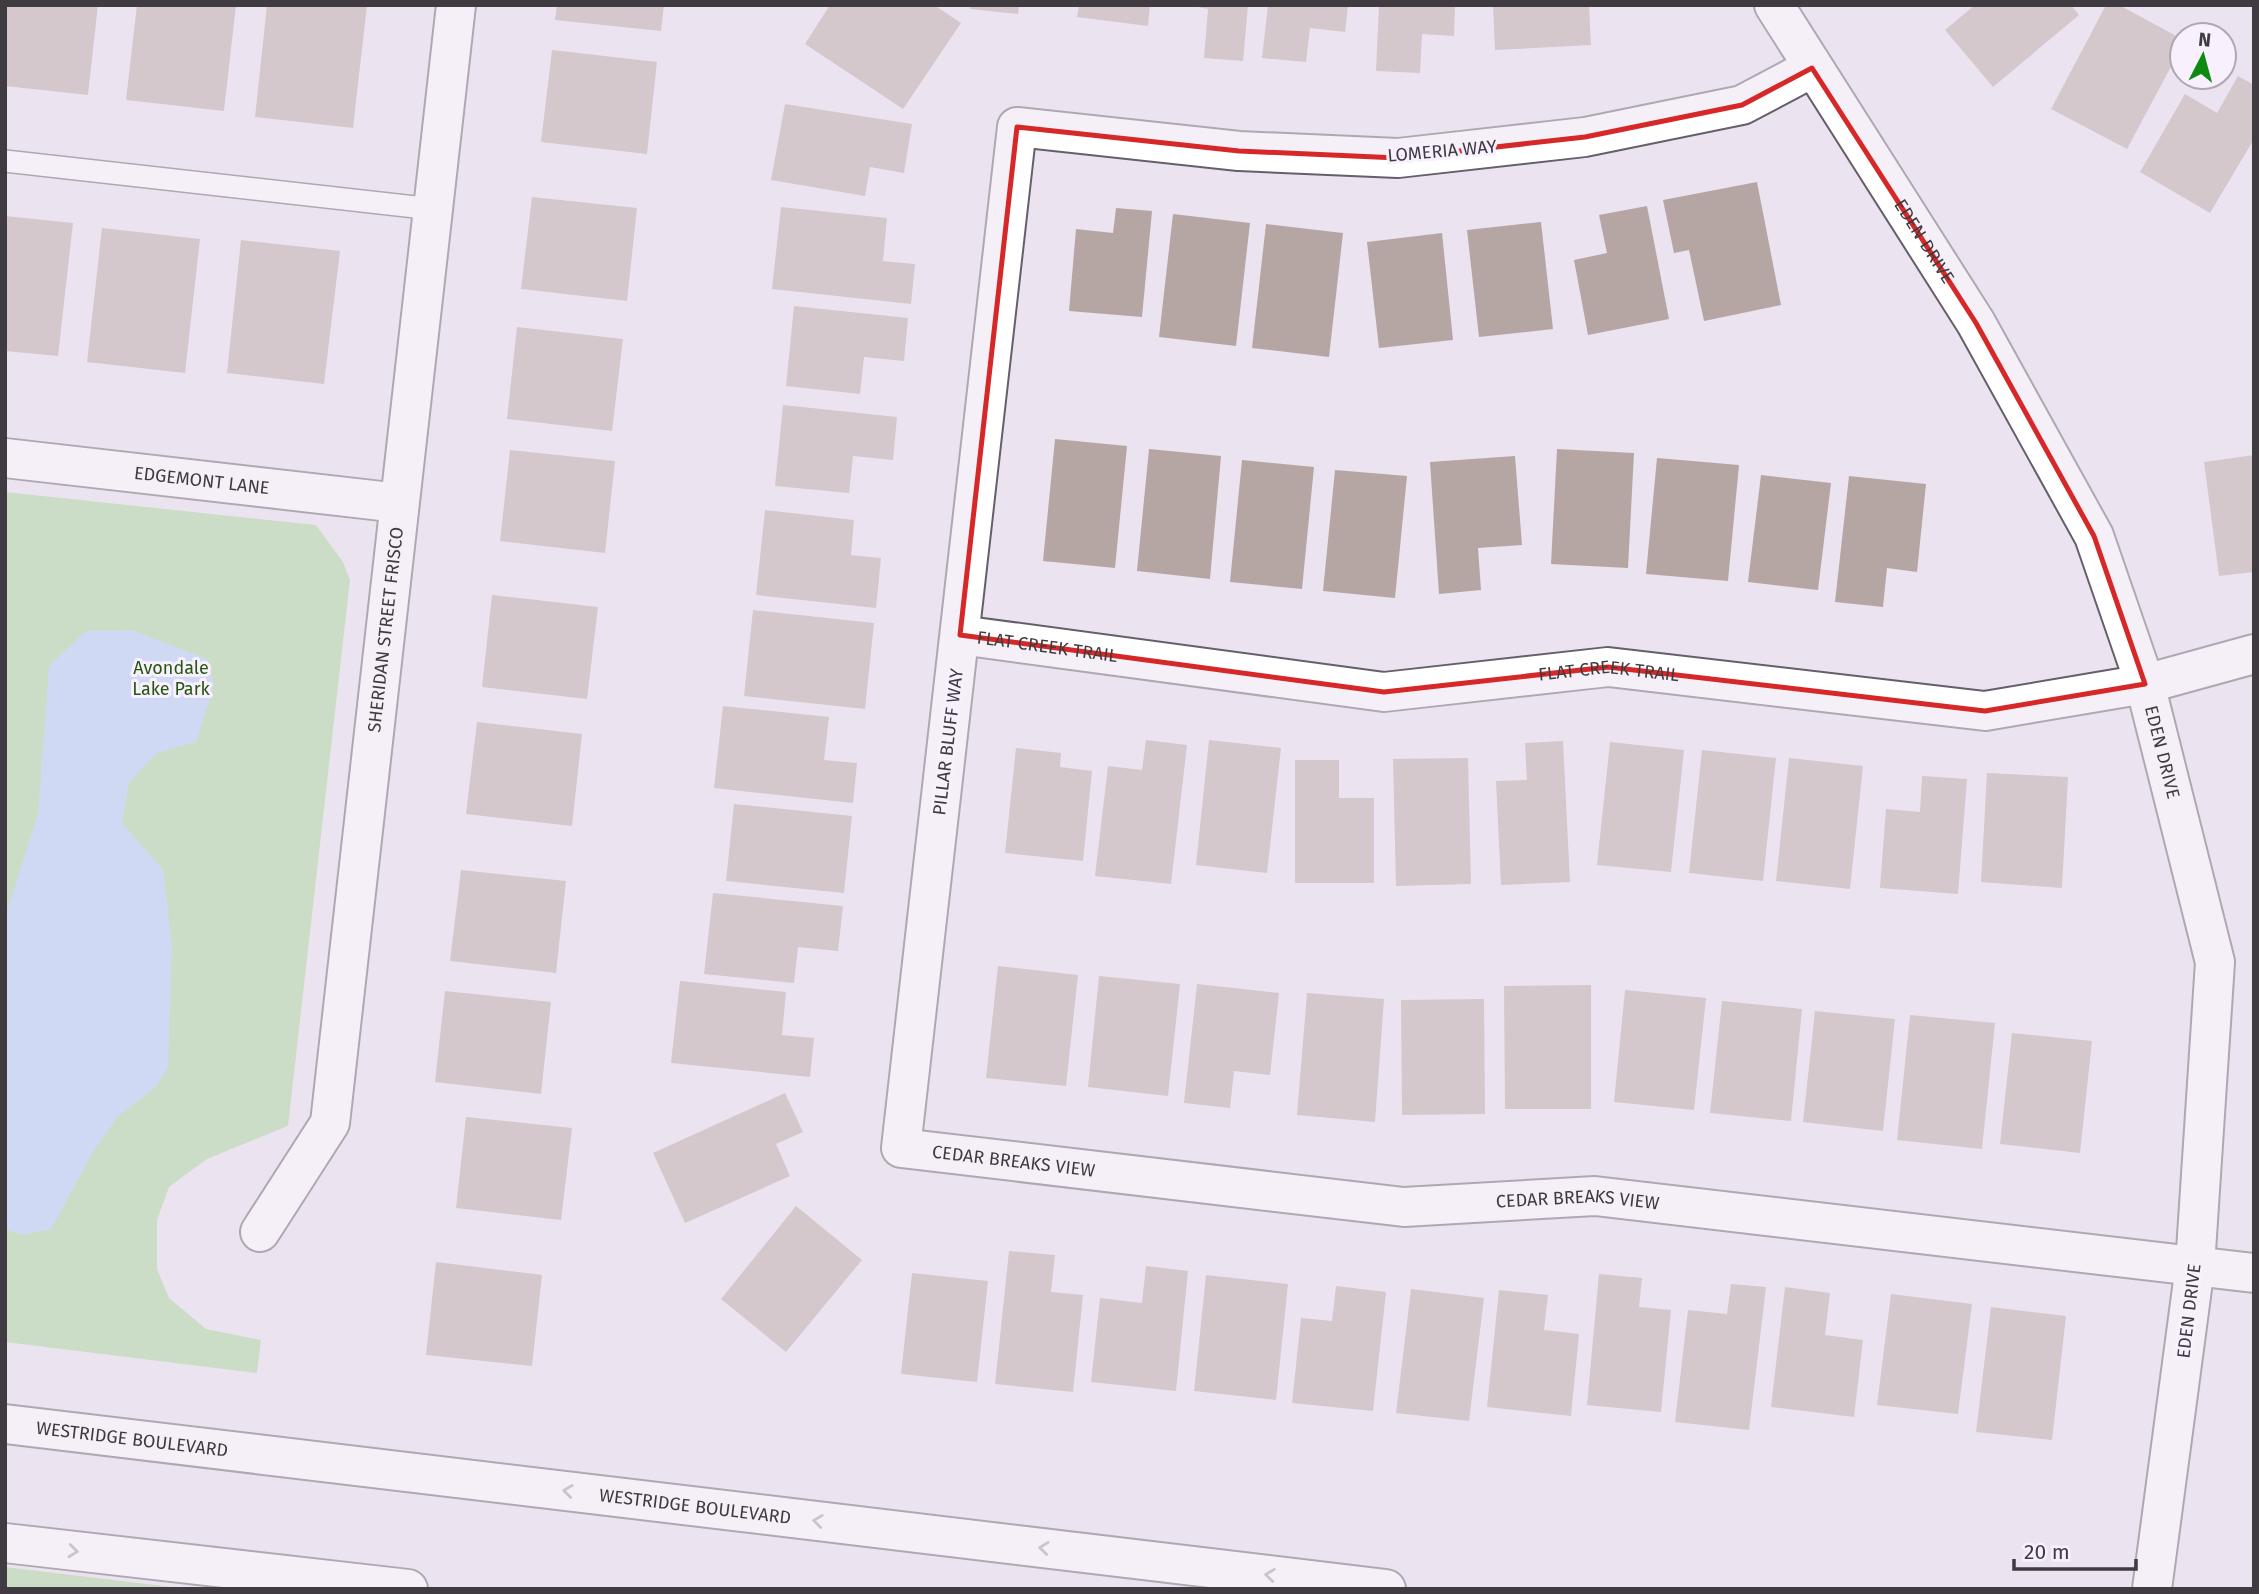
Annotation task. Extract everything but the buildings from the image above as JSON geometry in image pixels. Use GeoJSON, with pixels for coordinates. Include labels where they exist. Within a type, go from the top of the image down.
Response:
{"type":"FeatureCollection","features":[{"type":"Feature","properties":{"kind":"street","name":"SHERIDAN STREET FRISCO"},"geometry":{"type":"LineString","coordinates":[[260,1232],[330,1123],[456,5]]}},
{"type":"Feature","properties":{"kind":"street","name":"EDEN DRIVE"},"geometry":{"type":"LineString","coordinates":[[1774,5],[1976,323],[2094,536],[2146,684],[2215,962],[2195,1266],[2152,1589]]}},
{"type":"Feature","properties":{"kind":"street","name":"LOMERIA WAY"},"geometry":{"type":"LineString","coordinates":[[1017,127],[1239,150],[1398,158],[1585,137],[1742,106],[1812,68]]}},
{"type":"Feature","properties":{"kind":"street","name":"PILLAR BLUFF WAY"},"geometry":{"type":"LineString","coordinates":[[901,1148],[1017,127]]}},
{"type":"Feature","properties":{"kind":"street","name":"EDGEMONT LANE"},"geometry":{"type":"LineString","coordinates":[[5,458],[399,503]]}},
{"type":"Feature","properties":{"kind":"street","name":"FLAT CREEK TRAIL"},"geometry":{"type":"LineString","coordinates":[[960,635],[1384,692],[1608,667],[1985,711],[2146,684],[2254,654]]}},
{"type":"Feature","properties":{"kind":"street","name":"CEDAR BREAKS VIEW"},"geometry":{"type":"LineString","coordinates":[[901,1148],[1404,1207],[1595,1196],[2254,1273]]}},
{"type":"Feature","properties":{"kind":"street","name":"WESTRIDGE BOULEVARD"},"geometry":{"type":"LineString","coordinates":[[5,1424],[1386,1589]]}},
{"type":"Feature","properties":{"kind":"street"},"geometry":{"type":"LineString","coordinates":[[5,1543],[408,1589]]}},
{"type":"Feature","properties":{"kind":"lane"},"geometry":{"type":"LineString","coordinates":[[5,161],[433,209]]}},
{"type":"Feature","properties":{"kind":"highlighted area"},"geometry":{"type":"Polygon","coordinates":[[[1812,68],[1976,323],[2094,536],[2145,684],[1985,711],[1608,667],[1384,692],[960,635],[1017,127],[1239,151],[1398,158],[1585,137],[1742,105],[1812,68]]]}},
{"type":"Feature","properties":{"kind":"green space","name":"Avondale Lake Park"},"geometry":{"type":"Polygon","coordinates":[[[5,492],[316,525],[343,562],[350,580],[288,1126],[207,1159],[169,1187],[157,1220],[157,1269],[169,1298],[206,1329],[261,1340],[257,1373],[5,1342],[5,492]]]}},
{"type":"Feature","properties":{"kind":"green space"},"geometry":{"type":"Polygon","coordinates":[[[5,1567],[189,1589],[5,1589],[5,1567]]]}},
{"type":"Feature","properties":{"kind":"water"},"geometry":{"type":"Polygon","coordinates":[[[131,630],[207,659],[214,686],[196,742],[157,753],[129,782],[122,823],[163,870],[172,945],[168,1067],[156,1087],[117,1117],[93,1152],[51,1229],[23,1235],[5,1229],[5,917],[38,814],[49,666],[86,631],[131,630]]]}}]}
